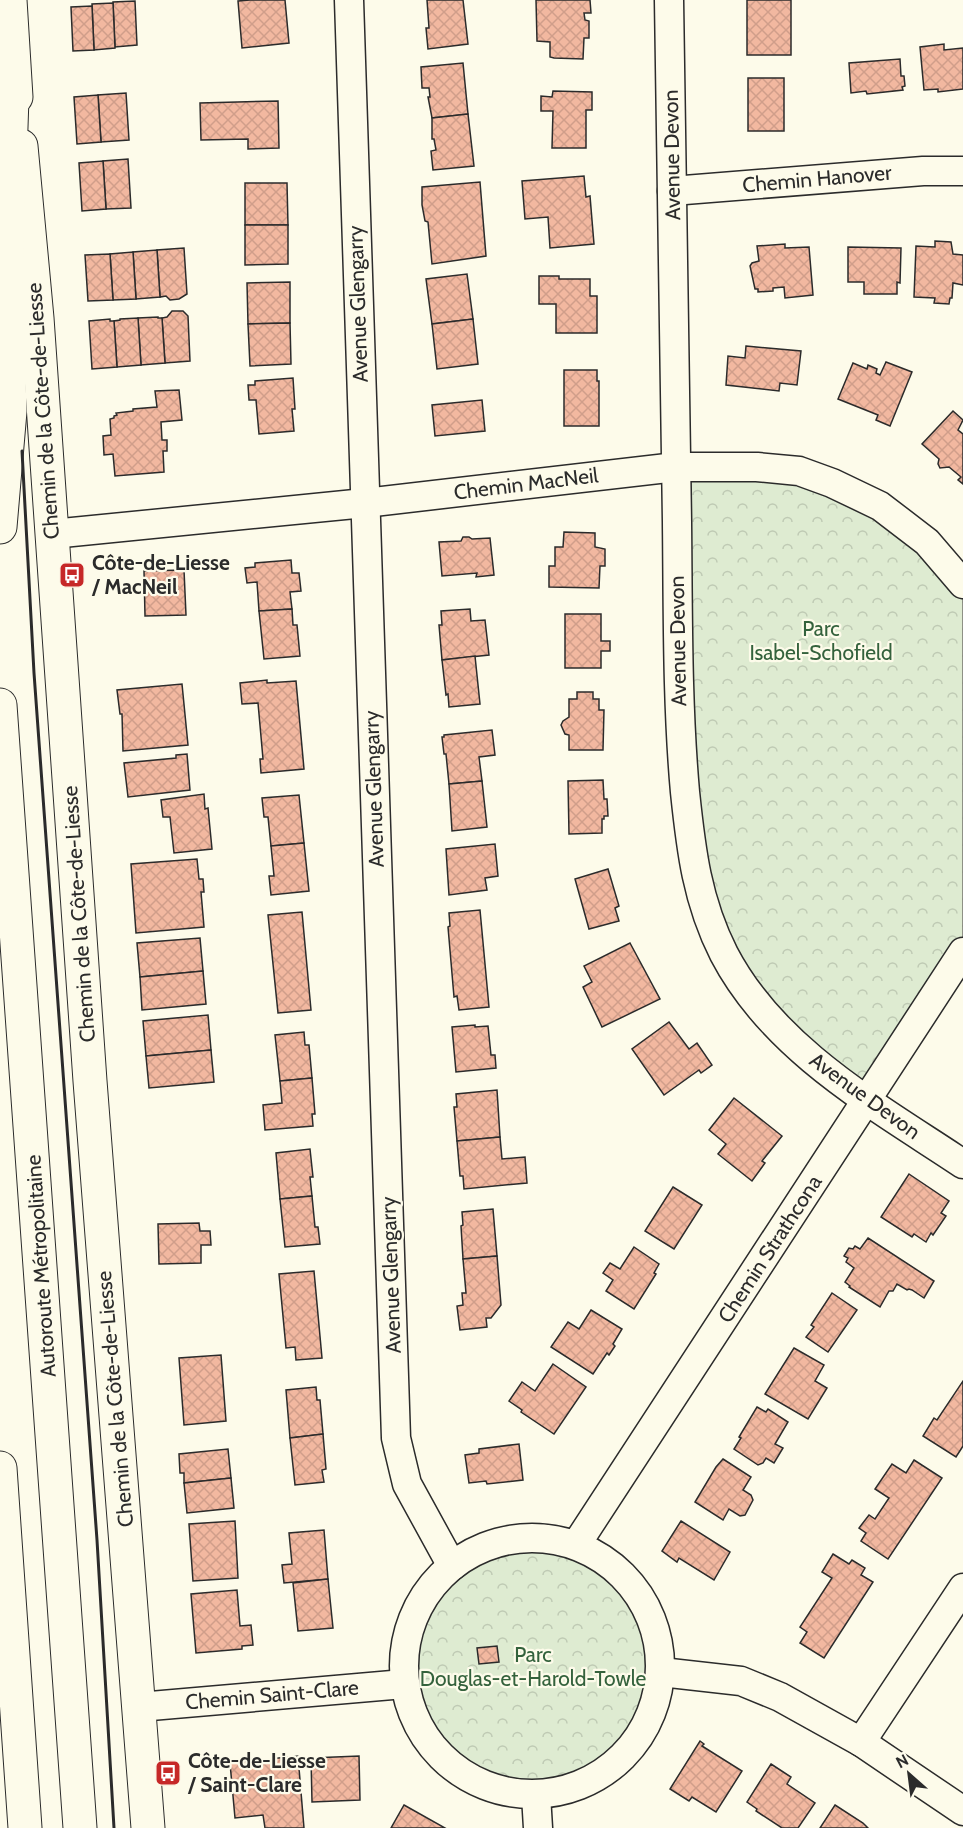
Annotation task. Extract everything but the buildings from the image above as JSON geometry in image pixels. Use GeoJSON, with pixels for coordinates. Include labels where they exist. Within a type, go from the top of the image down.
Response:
{"type":"FeatureCollection","features":[{"type":"Feature","properties":{"kind":"main road","name":"Chemin de la Côte-de-Liesse"},"geometry":{"type":"LineString","coordinates":[[10,0],[13,68],[37,318],[89,1069],[148,1828]]}},
{"type":"Feature","properties":{"kind":"main road"},"geometry":{"type":"LineString","coordinates":[[0,527],[10,411],[6,275],[13,68]]}},
{"type":"Feature","properties":{"kind":"main road","name":"Autoroute Métropolitaine"},"geometry":{"type":"LineString","coordinates":[[0,705],[80,1828]]}},
{"type":"Feature","properties":{"kind":"main road"},"geometry":{"type":"LineString","coordinates":[[0,1468],[25,1828]]}},
{"type":"Feature","properties":{"kind":"street","name":"Avenue Glengarry"},"geometry":{"type":"LineString","coordinates":[[349,0],[396,1438],[407,1484],[452,1566]]}},
{"type":"Feature","properties":{"kind":"street","name":"Avenue Devon"},"geometry":{"type":"LineString","coordinates":[[669,0],[680,734],[692,859],[702,902],[724,954],[753,1000],[790,1041],[867,1100],[963,1164]]}},
{"type":"Feature","properties":{"kind":"street","name":"Chemin Hanover"},"geometry":{"type":"LineString","coordinates":[[672,191],[923,171],[963,171]]}},
{"type":"Feature","properties":{"kind":"street","name":"Chemin MacNeil"},"geometry":{"type":"LineString","coordinates":[[52,534],[365,503],[676,467],[757,467],[799,471],[832,483],[880,506],[927,542],[963,584]]}},
{"type":"Feature","properties":{"kind":"street","name":"Chemin Strathcona"},"geometry":{"type":"LineString","coordinates":[[576,1545],[963,952]]}},
{"type":"Feature","properties":{"kind":"street"},"geometry":{"type":"LineString","coordinates":[[519,1539],[548,1539],[576,1545],[607,1562],[632,1585],[652,1620],[660,1645],[661,1672],[654,1709],[636,1743],[629,1750],[608,1770],[574,1788],[536,1795],[507,1793],[480,1784],[457,1771],[438,1754],[414,1717],[404,1683],[405,1652],[414,1616],[429,1590],[452,1566],[479,1549],[519,1539]]}},
{"type":"Feature","properties":{"kind":"street"},"geometry":{"type":"LineString","coordinates":[[861,1742],[963,1588]]}},
{"type":"Feature","properties":{"kind":"street"},"geometry":{"type":"LineString","coordinates":[[661,1672],[741,1681],[780,1697],[861,1742],[963,1811]]}},
{"type":"Feature","properties":{"kind":"street","name":"Chemin Saint-Clare"},"geometry":{"type":"LineString","coordinates":[[139,1707],[404,1683]]}},
{"type":"Feature","properties":{"kind":"street"},"geometry":{"type":"LineString","coordinates":[[536,1795],[538,1828]]}},
{"type":"Feature","properties":{"kind":"green space","name":"Parc Isabel-Schofield"},"geometry":{"type":"Polygon","coordinates":[[[676,467],[832,483],[963,584],[963,952],[867,1100],[790,1041],[702,902],[676,467]]]}},
{"type":"Feature","properties":{"kind":"green space","name":"Parc Douglas-et-Harold-Towle"},"geometry":{"type":"Polygon","coordinates":[[[532,1538],[569,1544],[592,1553],[613,1567],[631,1585],[650,1617],[657,1641],[660,1666],[654,1703],[645,1726],[631,1747],[613,1765],[581,1784],[557,1791],[532,1794],[495,1788],[472,1779],[451,1765],[433,1747],[414,1715],[407,1691],[404,1666],[410,1629],[419,1606],[433,1585],[451,1567],[483,1548],[507,1541],[532,1538]]]}},
{"type":"Feature","properties":{"kind":"wall"},"geometry":{"type":"LineString","coordinates":[[22,451],[34,673],[97,1540],[114,1828]]}},
{"type":"Feature","properties":{"kind":"place","name":"Côte-de-Liesse / MacNeil"},"geometry":{"type":"Point","coordinates":[72,575]}},
{"type":"Feature","properties":{"kind":"place","name":"Côte-de-Liesse / Saint-Clare"},"geometry":{"type":"Point","coordinates":[168,1773]}}]}
